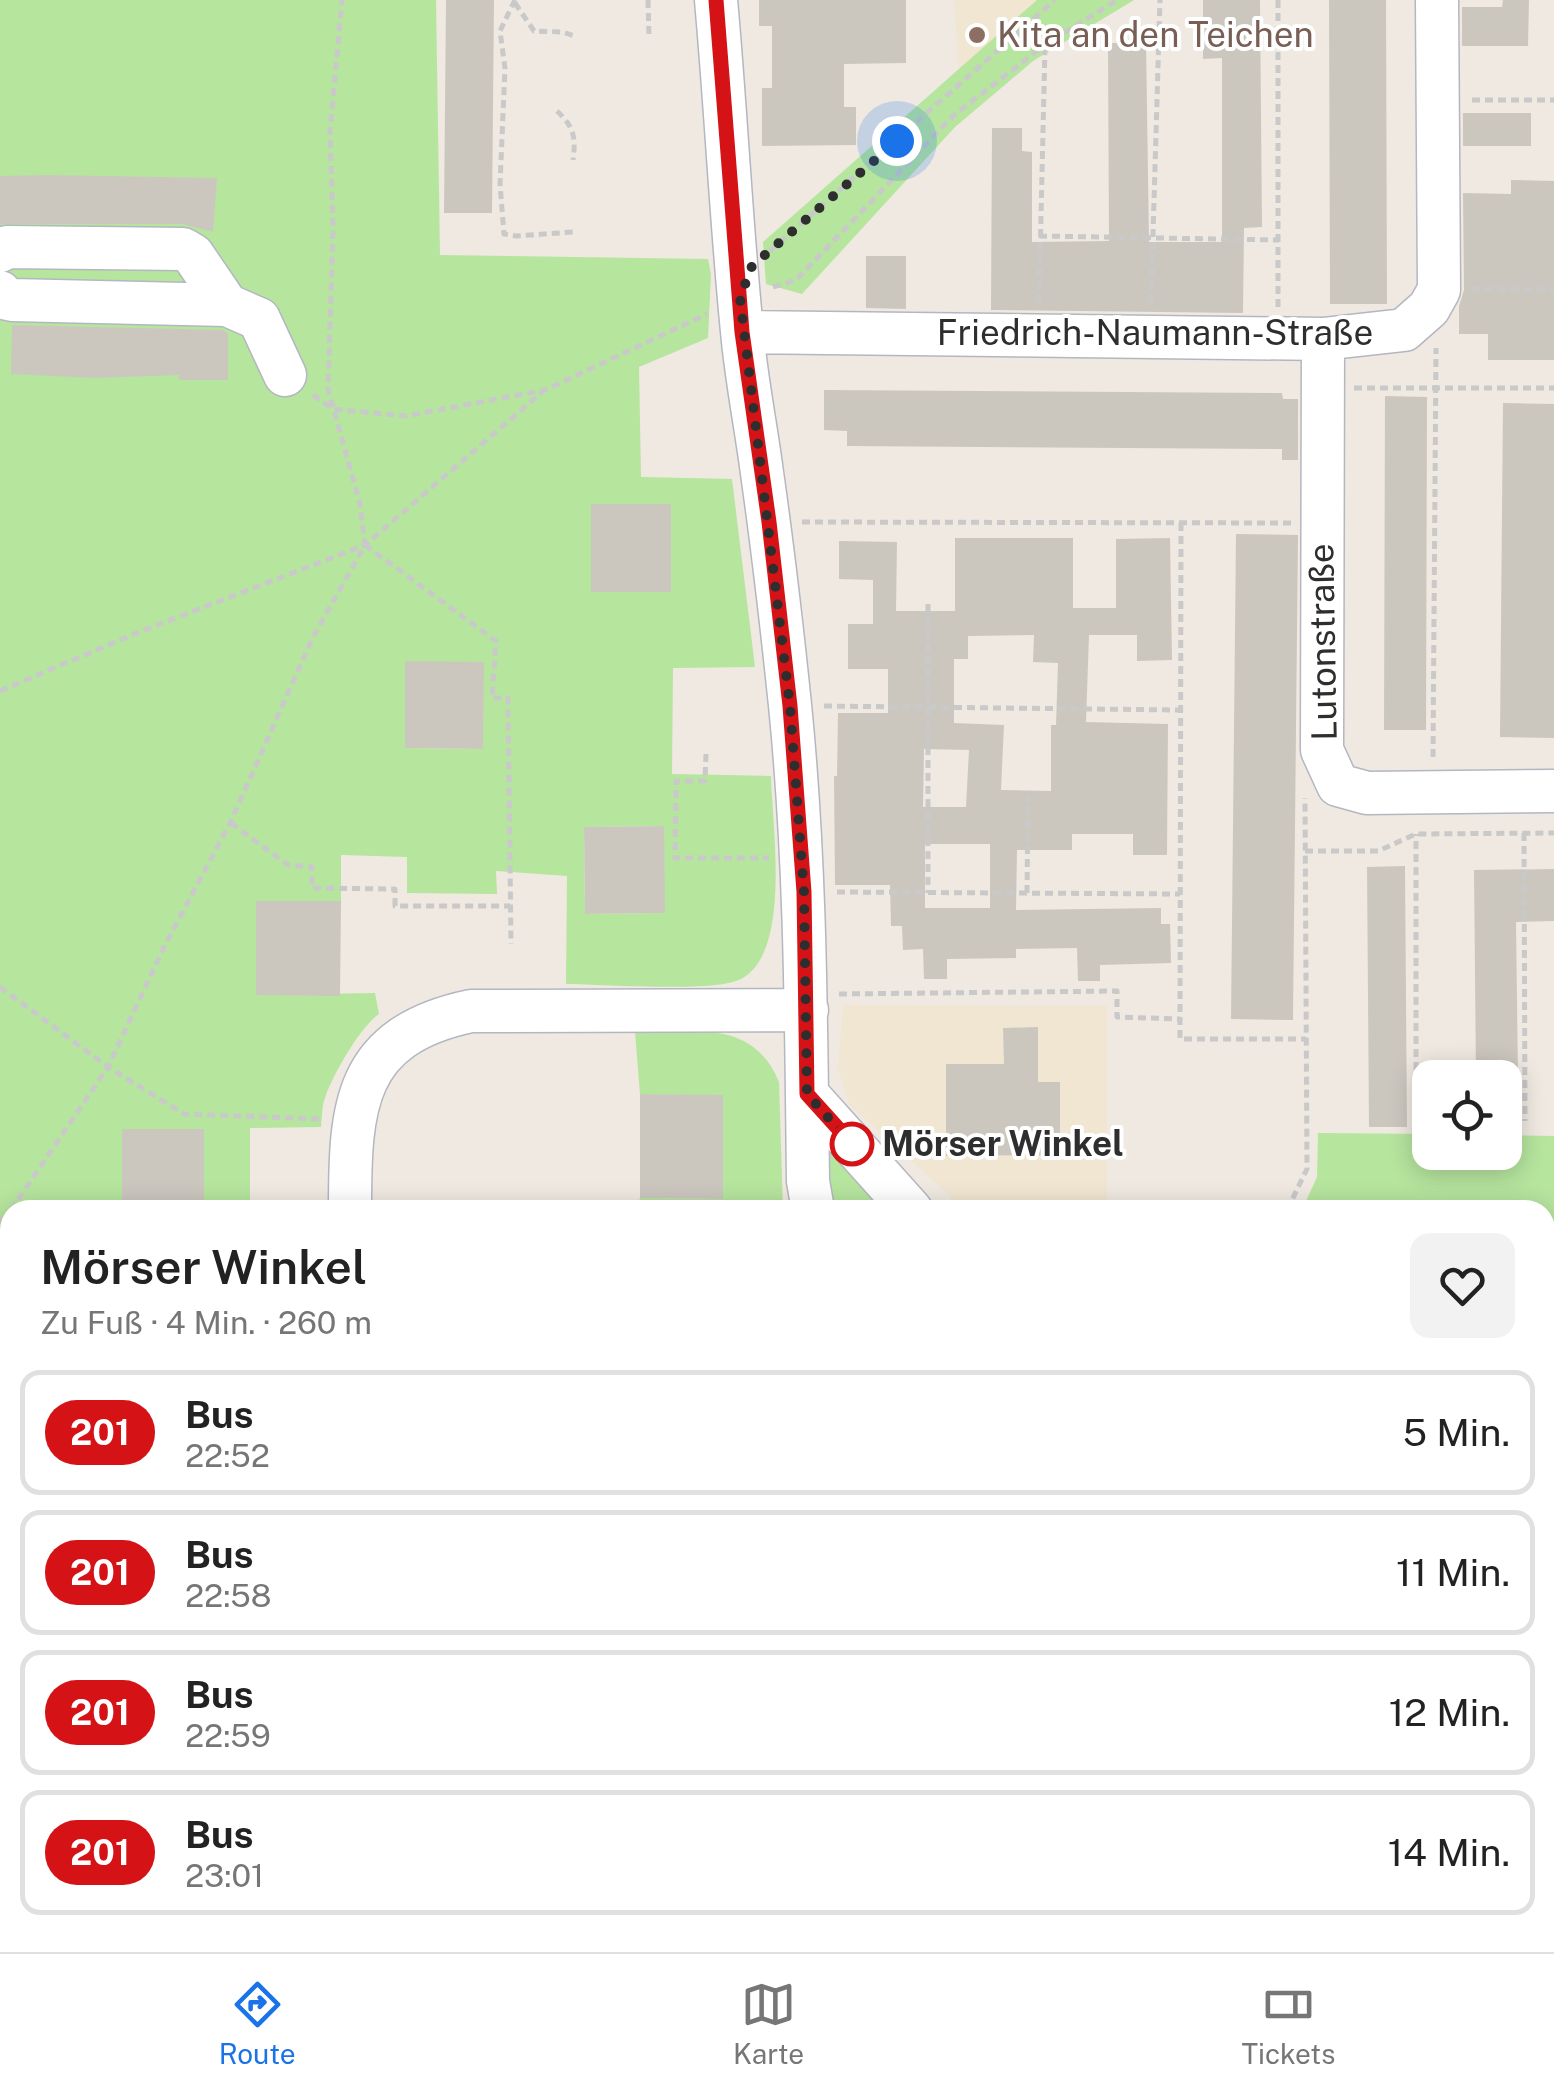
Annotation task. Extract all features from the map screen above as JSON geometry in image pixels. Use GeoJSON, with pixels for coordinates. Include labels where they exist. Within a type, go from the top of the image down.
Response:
{"type":"FeatureCollection","features":[{"type":"Feature","properties":{"kind":"street"},"geometry":{"type":"LineString","coordinates":[[716,0],[741,315],[790,706],[803,875],[811,1200]]}},
{"type":"Feature","properties":{"kind":"street"},"geometry":{"type":"LineString","coordinates":[[1437,0],[1440,290]]}},
{"type":"Feature","properties":{"kind":"street"},"geometry":{"type":"LineString","coordinates":[[0,251],[7,247],[183,249],[192,255],[227,305]]}},
{"type":"Feature","properties":{"kind":"street","name":"Friedrich-Naumann-Straße"},"geometry":{"type":"LineString","coordinates":[[741,315],[1040,336],[1323,338],[1404,330],[1429,308],[1440,290]]}},
{"type":"Feature","properties":{"kind":"street"},"geometry":{"type":"LineString","coordinates":[[0,292],[12,300],[227,305],[259,320],[285,375]]}},
{"type":"Feature","properties":{"kind":"street","name":"Lutonstraße"},"geometry":{"type":"LineString","coordinates":[[1323,338],[1322,750],[1338,784],[1367,793],[1554,790]]}},
{"type":"Feature","properties":{"kind":"street"},"geometry":{"type":"LineString","coordinates":[[350,1200],[357,1102],[378,1058],[415,1029],[440,1018],[471,1011],[807,1002]]}},
{"type":"Feature","properties":{"kind":"street"},"geometry":{"type":"LineString","coordinates":[[807,1094],[902,1200]]}},
{"type":"Feature","properties":{"kind":"path"},"geometry":{"type":"LineString","coordinates":[[17,1200],[108,1067],[165,944],[230,823],[313,637],[364,545],[360,504],[328,372],[333,228],[330,132],[342,0]]}},
{"type":"Feature","properties":{"kind":"path"},"geometry":{"type":"LineString","coordinates":[[514,0],[534,32],[574,36]]}},
{"type":"Feature","properties":{"kind":"path"},"geometry":{"type":"LineString","coordinates":[[514,0],[500,31],[505,68],[500,184],[504,234],[574,232]]}},
{"type":"Feature","properties":{"kind":"path"},"geometry":{"type":"LineString","coordinates":[[648,0],[649,36]]}},
{"type":"Feature","properties":{"kind":"path"},"geometry":{"type":"LineString","coordinates":[[741,315],[752,266],[1055,0]]}},
{"type":"Feature","properties":{"kind":"path"},"geometry":{"type":"LineString","coordinates":[[285,375],[334,409],[406,416],[545,390],[741,315],[796,280],[954,115],[1045,45],[1117,0]]}},
{"type":"Feature","properties":{"kind":"path"},"geometry":{"type":"LineString","coordinates":[[1150,336],[1160,0]]}},
{"type":"Feature","properties":{"kind":"path"},"geometry":{"type":"LineString","coordinates":[[1278,0],[1278,338]]}},
{"type":"Feature","properties":{"kind":"path"},"geometry":{"type":"LineString","coordinates":[[1040,336],[1045,45]]}},
{"type":"Feature","properties":{"kind":"path"},"geometry":{"type":"LineString","coordinates":[[1436,100],[1554,100]]}},
{"type":"Feature","properties":{"kind":"path"},"geometry":{"type":"LineString","coordinates":[[557,111],[573,126],[573,160]]}},
{"type":"Feature","properties":{"kind":"path"},"geometry":{"type":"LineString","coordinates":[[1039,236],[1278,240]]}},
{"type":"Feature","properties":{"kind":"path"},"geometry":{"type":"LineString","coordinates":[[1440,290],[1554,289]]}},
{"type":"Feature","properties":{"kind":"path"},"geometry":{"type":"LineString","coordinates":[[1321,388],[1554,388]]}},
{"type":"Feature","properties":{"kind":"path"},"geometry":{"type":"LineString","coordinates":[[1433,388],[1433,791]]}},
{"type":"Feature","properties":{"kind":"path"},"geometry":{"type":"LineString","coordinates":[[0,691],[134,634],[364,545],[545,390]]}},
{"type":"Feature","properties":{"kind":"path"},"geometry":{"type":"LineString","coordinates":[[769,522],[1321,523]]}},
{"type":"Feature","properties":{"kind":"path"},"geometry":{"type":"LineString","coordinates":[[1181,522],[1180,1039],[1306,1039]]}},
{"type":"Feature","properties":{"kind":"path"},"geometry":{"type":"LineString","coordinates":[[364,545],[496,642],[492,698],[508,698],[511,944]]}},
{"type":"Feature","properties":{"kind":"path"},"geometry":{"type":"LineString","coordinates":[[928,604],[928,893]]}},
{"type":"Feature","properties":{"kind":"path"},"geometry":{"type":"LineString","coordinates":[[790,706],[1181,710]]}},
{"type":"Feature","properties":{"kind":"path"},"geometry":{"type":"LineString","coordinates":[[918,747],[928,747]]}},
{"type":"Feature","properties":{"kind":"path"},"geometry":{"type":"LineString","coordinates":[[706,754],[706,781],[676,781],[676,858],[928,893],[1180,894]]}},
{"type":"Feature","properties":{"kind":"path"},"geometry":{"type":"LineString","coordinates":[[1293,1200],[1307,1170],[1305,794],[1338,784]]}},
{"type":"Feature","properties":{"kind":"path"},"geometry":{"type":"LineString","coordinates":[[1027,894],[1028,797]]}},
{"type":"Feature","properties":{"kind":"path"},"geometry":{"type":"LineString","coordinates":[[230,823],[288,865],[312,867],[312,888],[395,889],[395,906],[510,906]]}},
{"type":"Feature","properties":{"kind":"path"},"geometry":{"type":"LineString","coordinates":[[1524,833],[1525,1121]]}},
{"type":"Feature","properties":{"kind":"path"},"geometry":{"type":"LineString","coordinates":[[1304,851],[1378,852],[1416,834],[1554,833]]}},
{"type":"Feature","properties":{"kind":"path"},"geometry":{"type":"LineString","coordinates":[[1416,834],[1416,1060]]}},
{"type":"Feature","properties":{"kind":"path"},"geometry":{"type":"LineString","coordinates":[[918,839],[928,839]]}},
{"type":"Feature","properties":{"kind":"path"},"geometry":{"type":"LineString","coordinates":[[0,987],[108,1067],[184,1114],[354,1120]]}},
{"type":"Feature","properties":{"kind":"path"},"geometry":{"type":"LineString","coordinates":[[807,1002],[1117,991],[1117,1017],[1180,1019]]}},
{"type":"Feature","properties":{"kind":"shaded area","name":"Kita an den Teichen"},"geometry":{"type":"Polygon","coordinates":[[[954,0],[1037,0],[959,70],[954,0]]]}},
{"type":"Feature","properties":{"kind":"shaded area"},"geometry":{"type":"Polygon","coordinates":[[[843,1005],[1107,1006],[1107,1200],[952,1200],[850,1105],[838,1070],[843,1005]]]}},
{"type":"Feature","properties":{"kind":"green space"},"geometry":{"type":"Polygon","coordinates":[[[0,0],[436,0],[440,255],[708,259],[708,338],[639,367],[641,477],[732,479],[755,667],[673,668],[672,774],[771,776],[776,886],[767,943],[757,965],[741,979],[727,983],[683,987],[566,984],[567,876],[496,871],[497,894],[407,893],[407,857],[341,855],[341,901],[257,901],[256,995],[375,993],[379,1014],[356,1039],[335,1075],[322,1110],[321,1127],[250,1128],[250,1200],[204,1200],[204,1129],[123,1129],[122,1200],[0,1200],[0,0]],[[670,504],[591,505],[592,592],[671,592],[670,504]],[[405,662],[405,748],[483,749],[483,662],[405,662]],[[663,826],[584,827],[585,914],[664,913],[663,826]]]}},
{"type":"Feature","properties":{"kind":"green space"},"geometry":{"type":"Polygon","coordinates":[[[1037,0],[1134,0],[1033,61],[955,127],[802,294],[766,284],[763,242],[1037,0]]]}},
{"type":"Feature","properties":{"kind":"green space"},"geometry":{"type":"Polygon","coordinates":[[[635,1032],[719,1033],[754,1047],[768,1061],[779,1082],[783,1200],[640,1200],[723,1199],[723,1096],[640,1094],[635,1032]]]}},
{"type":"Feature","properties":{"kind":"green space"},"geometry":{"type":"Polygon","coordinates":[[[1318,1133],[1412,1134],[1412,1170],[1522,1170],[1522,1135],[1554,1136],[1554,1200],[1307,1200],[1317,1177],[1318,1133]]]}},
{"type":"Feature","properties":{"kind":"green space"},"geometry":{"type":"Polygon","coordinates":[[[830,1143],[885,1200],[828,1200],[825,1184],[830,1143]]]}},
{"type":"Feature","properties":{"kind":"building"},"geometry":{"type":"Polygon","coordinates":[[[446,0],[494,0],[492,213],[444,213],[446,0]]]}},
{"type":"Feature","properties":{"kind":"building"},"geometry":{"type":"Polygon","coordinates":[[[759,0],[906,0],[906,63],[844,64],[844,107],[856,107],[856,145],[762,146],[762,88],[772,88],[772,26],[759,26],[759,0]]]}},
{"type":"Feature","properties":{"kind":"building"},"geometry":{"type":"Polygon","coordinates":[[[1203,0],[1260,0],[1262,227],[1244,228],[1243,313],[991,310],[992,128],[1022,128],[1022,151],[1032,152],[1032,242],[1109,241],[1108,43],[1146,43],[1149,242],[1222,242],[1222,58],[1203,59],[1203,0]]]}},
{"type":"Feature","properties":{"kind":"building"},"geometry":{"type":"Polygon","coordinates":[[[1329,0],[1386,0],[1387,304],[1330,304],[1329,0]]]}},
{"type":"Feature","properties":{"kind":"building"},"geometry":{"type":"Polygon","coordinates":[[[1503,0],[1529,0],[1528,46],[1462,46],[1462,7],[1502,7],[1503,0]]]}},
{"type":"Feature","properties":{"kind":"building"},"geometry":{"type":"Polygon","coordinates":[[[1463,113],[1531,113],[1531,146],[1463,146],[1463,113]]]}},
{"type":"Feature","properties":{"kind":"building"},"geometry":{"type":"Polygon","coordinates":[[[0,176],[217,178],[213,232],[183,224],[0,224],[0,176]]]}},
{"type":"Feature","properties":{"kind":"building"},"geometry":{"type":"Polygon","coordinates":[[[1511,180],[1554,181],[1554,360],[1488,360],[1488,334],[1459,334],[1459,306],[1464,290],[1463,193],[1511,194],[1511,180]]]}},
{"type":"Feature","properties":{"kind":"building"},"geometry":{"type":"Polygon","coordinates":[[[866,256],[906,256],[906,309],[866,308],[866,256]]]}},
{"type":"Feature","properties":{"kind":"building"},"geometry":{"type":"Polygon","coordinates":[[[12,325],[222,330],[228,333],[228,380],[179,380],[179,375],[94,378],[11,374],[12,325]]]}},
{"type":"Feature","properties":{"kind":"building"},"geometry":{"type":"Polygon","coordinates":[[[824,390],[1282,393],[1283,399],[1298,399],[1298,460],[1282,460],[1282,449],[847,446],[847,431],[824,430],[824,390]]]}},
{"type":"Feature","properties":{"kind":"building"},"geometry":{"type":"Polygon","coordinates":[[[1385,396],[1427,397],[1426,730],[1384,730],[1385,396]]]}},
{"type":"Feature","properties":{"kind":"building"},"geometry":{"type":"Polygon","coordinates":[[[1503,403],[1554,404],[1554,738],[1500,737],[1503,403]]]}},
{"type":"Feature","properties":{"kind":"building"},"geometry":{"type":"Polygon","coordinates":[[[591,504],[671,504],[671,592],[591,592],[591,504]]]}},
{"type":"Feature","properties":{"kind":"building"},"geometry":{"type":"Polygon","coordinates":[[[1236,534],[1298,535],[1293,1020],[1231,1019],[1236,534]]]}},
{"type":"Feature","properties":{"kind":"building"},"geometry":{"type":"Polygon","coordinates":[[[955,538],[1073,538],[1073,608],[1116,608],[1116,539],[1170,538],[1172,660],[1137,661],[1137,635],[1089,635],[1086,722],[1168,724],[1167,855],[1133,855],[1133,834],[1072,834],[1072,850],[1017,850],[1016,910],[1161,908],[1161,924],[1170,924],[1171,963],[1100,965],[1100,981],[1078,981],[1077,948],[1016,949],[1016,958],[947,959],[947,979],[924,979],[923,949],[903,950],[902,926],[891,926],[890,885],[835,885],[838,713],[888,713],[888,669],[848,669],[848,624],[873,624],[873,580],[839,579],[839,541],[897,542],[896,611],[955,611],[955,538]],[[1034,635],[968,636],[968,659],[954,659],[954,723],[1004,725],[1001,790],[1051,791],[1051,725],[1056,725],[1058,663],[1033,662],[1034,635]],[[924,749],[923,807],[966,807],[969,750],[924,749]],[[925,844],[925,908],[990,908],[990,844],[925,844]]]}},
{"type":"Feature","properties":{"kind":"building"},"geometry":{"type":"Polygon","coordinates":[[[405,661],[484,662],[483,749],[405,748],[405,661]]]}},
{"type":"Feature","properties":{"kind":"building"},"geometry":{"type":"Polygon","coordinates":[[[664,826],[665,913],[585,914],[584,827],[664,826]]]}},
{"type":"Feature","properties":{"kind":"building"},"geometry":{"type":"Polygon","coordinates":[[[1405,866],[1407,1127],[1369,1127],[1367,867],[1405,866]]]}},
{"type":"Feature","properties":{"kind":"building"},"geometry":{"type":"Polygon","coordinates":[[[1554,869],[1554,921],[1516,922],[1518,1060],[1476,1060],[1474,870],[1554,869]]]}},
{"type":"Feature","properties":{"kind":"building"},"geometry":{"type":"Polygon","coordinates":[[[256,901],[341,901],[340,996],[256,995],[256,901]]]}},
{"type":"Feature","properties":{"kind":"building"},"geometry":{"type":"Polygon","coordinates":[[[1038,1027],[1038,1082],[1060,1082],[1060,1155],[946,1156],[946,1064],[1004,1064],[1003,1028],[1038,1027]]]}},
{"type":"Feature","properties":{"kind":"building"},"geometry":{"type":"Polygon","coordinates":[[[640,1094],[723,1095],[723,1199],[640,1198],[640,1094]]]}},
{"type":"Feature","properties":{"kind":"building"},"geometry":{"type":"Polygon","coordinates":[[[122,1129],[204,1129],[204,1200],[122,1200],[122,1129]]]}},
{"type":"Feature","properties":{"kind":"bus line","name":"201"},"geometry":{"type":"LineString","coordinates":[[716,0],[742,332],[790,706],[804,892],[807,1094],[854,1146]]}},
{"type":"Feature","properties":{"kind":"place","name":"Kita an den Teichen"},"geometry":{"type":"Point","coordinates":[977,35]}},
{"type":"Feature","properties":{"kind":"place","name":"Mörser Winkel"},"geometry":{"type":"Point","coordinates":[852,1144]}},
{"type":"Feature","properties":{"kind":"route"},"geometry":{"type":"LineString","coordinates":[[852,1144],[807,1094],[804,892],[790,706],[740,298],[752,266],[897,141]]}}]}
